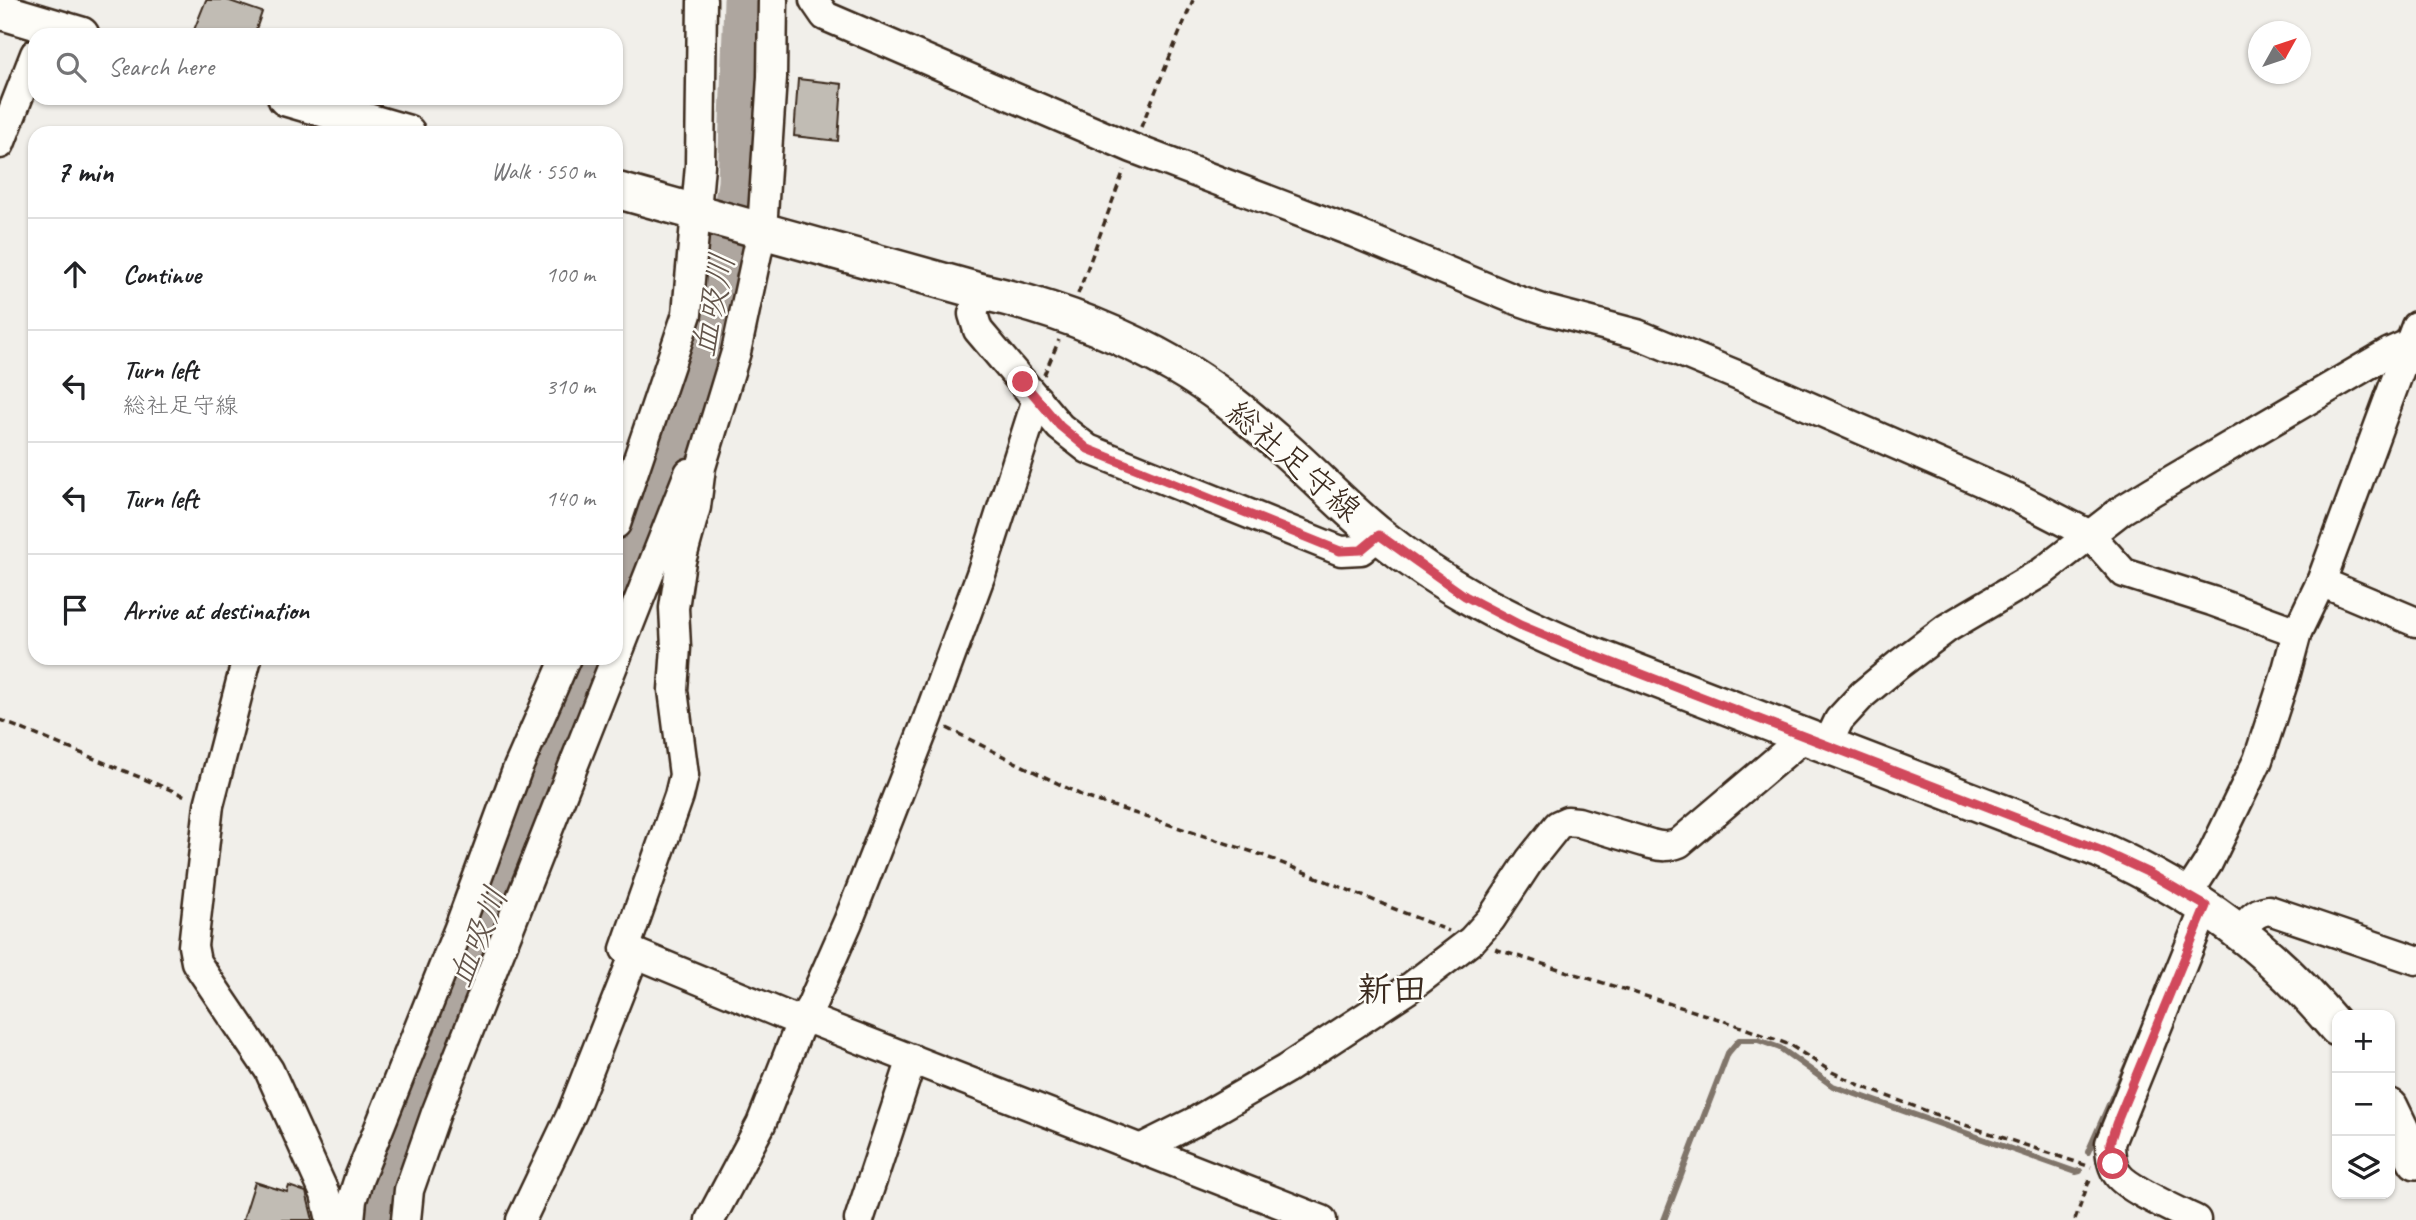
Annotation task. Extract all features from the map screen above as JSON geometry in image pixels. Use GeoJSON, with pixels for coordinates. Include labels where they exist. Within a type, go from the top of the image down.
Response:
{"type":"FeatureCollection","features":[{"type":"Feature","properties":{"kind":"main road"},"geometry":{"type":"LineString","coordinates":[[0,11],[28,29]]}},
{"type":"Feature","properties":{"kind":"main road"},"geometry":{"type":"LineString","coordinates":[[301,105],[345,125]]}},
{"type":"Feature","properties":{"kind":"main road","name":"総社足守線"},"geometry":{"type":"LineString","coordinates":[[623,192],[979,291],[1027,301],[1113,333],[1178,367],[1230,404],[1279,443],[1379,535],[1465,596],[1520,625],[2100,850],[2147,872],[2197,900],[2242,932],[2301,987],[2332,1022]]}},
{"type":"Feature","properties":{"kind":"main road"},"geometry":{"type":"LineString","coordinates":[[2395,1117],[2416,1161]]}},
{"type":"Feature","properties":{"kind":"street"},"geometry":{"type":"LineString","coordinates":[[623,503],[687,314],[701,214],[702,0]]}},
{"type":"Feature","properties":{"kind":"street"},"geometry":{"type":"LineString","coordinates":[[773,0],[772,77],[756,229],[736,352],[701,467],[696,507],[681,561],[674,608],[676,647],[673,690],[684,775],[625,949],[801,1022],[814,1021],[1322,1220]]}},
{"type":"Feature","properties":{"kind":"street"},"geometry":{"type":"LineString","coordinates":[[814,0],[825,16],[1132,148],[1354,233],[1525,303],[1637,334],[2015,497],[2090,535],[2124,573],[2297,632]]}},
{"type":"Feature","properties":{"kind":"street"},"geometry":{"type":"LineString","coordinates":[[0,144],[28,72]]}},
{"type":"Feature","properties":{"kind":"street"},"geometry":{"type":"LineString","coordinates":[[979,291],[973,314],[978,330],[1060,426],[1088,449],[1340,551],[1361,550],[1379,535]]}},
{"type":"Feature","properties":{"kind":"street"},"geometry":{"type":"LineString","coordinates":[[1142,1148],[1196,1121],[1286,1069],[1408,989],[1472,940],[1491,919],[1530,860],[1558,825],[1567,821],[1578,821],[1651,845],[1663,847],[1679,843],[1816,740],[1863,694],[1947,628],[2042,572],[2122,510],[2390,352],[2412,335]]}},
{"type":"Feature","properties":{"kind":"street"},"geometry":{"type":"LineString","coordinates":[[2196,1220],[2118,1176],[2110,1153],[2110,1143],[2208,863],[2258,760],[2297,632],[2326,583],[2412,335]]}},
{"type":"Feature","properties":{"kind":"street"},"geometry":{"type":"LineString","coordinates":[[710,1220],[761,1124],[801,1022],[811,1006],[848,922],[981,574],[1036,397]]}},
{"type":"Feature","properties":{"kind":"street"},"geometry":{"type":"LineString","coordinates":[[623,640],[689,474],[701,467]]}},
{"type":"Feature","properties":{"kind":"street"},"geometry":{"type":"LineString","coordinates":[[2326,583],[2416,622]]}},
{"type":"Feature","properties":{"kind":"street"},"geometry":{"type":"LineString","coordinates":[[245,665],[209,805],[193,946],[196,962],[269,1070],[324,1194],[331,1220]]}},
{"type":"Feature","properties":{"kind":"street"},"geometry":{"type":"LineString","coordinates":[[350,1220],[352,1200],[359,1178],[459,929],[517,771],[563,665]]}},
{"type":"Feature","properties":{"kind":"street"},"geometry":{"type":"LineString","coordinates":[[406,1220],[409,1190],[436,1113],[613,665]]}},
{"type":"Feature","properties":{"kind":"street"},"geometry":{"type":"LineString","coordinates":[[2242,932],[2258,912],[2269,910],[2416,960]]}},
{"type":"Feature","properties":{"kind":"street"},"geometry":{"type":"LineString","coordinates":[[521,1220],[572,1113],[635,953]]}},
{"type":"Feature","properties":{"kind":"street"},"geometry":{"type":"LineString","coordinates":[[859,1220],[912,1059]]}},
{"type":"Feature","properties":{"kind":"path"},"geometry":{"type":"LineString","coordinates":[[1036,397],[1132,148],[1193,0]]}},
{"type":"Feature","properties":{"kind":"path"},"geometry":{"type":"LineString","coordinates":[[928,718],[1085,797],[1262,855],[1496,949],[1777,1040],[1866,1088],[1950,1120],[2094,1168],[2075,1220]]}},
{"type":"Feature","properties":{"kind":"path"},"geometry":{"type":"LineString","coordinates":[[0,720],[209,805]]}},
{"type":"Feature","properties":{"kind":"building"},"geometry":{"type":"Polygon","coordinates":[[[206,0],[227,0],[262,12],[256,28],[195,28],[206,0]]]}},
{"type":"Feature","properties":{"kind":"building"},"geometry":{"type":"Polygon","coordinates":[[[798,79],[842,84],[838,141],[794,136],[798,79]]]}},
{"type":"Feature","properties":{"kind":"building"},"geometry":{"type":"Polygon","coordinates":[[[255,1182],[287,1192],[289,1186],[306,1192],[313,1220],[243,1220],[255,1182]]]}},
{"type":"Feature","properties":{"kind":"waterway","name":"血吸川"},"geometry":{"type":"LineString","coordinates":[[623,578],[697,386],[715,303],[735,183],[741,0]]}},
{"type":"Feature","properties":{"kind":"waterway","name":"血吸川"},"geometry":{"type":"LineString","coordinates":[[378,1220],[384,1182],[397,1137],[588,665]]}},
{"type":"Feature","properties":{"kind":"waterway"},"geometry":{"type":"LineString","coordinates":[[1664,1220],[1728,1053],[1739,1040],[1758,1040],[1780,1048],[1833,1086],[2076,1172],[2080,1171]]}},
{"type":"Feature","properties":{"kind":"waterway"},"geometry":{"type":"LineString","coordinates":[[2088,1152],[2134,1048]]}},
{"type":"Feature","properties":{"kind":"district","name":"新田"},"geometry":{"type":"Point","coordinates":[1392,989]}},
{"type":"Feature","properties":{"kind":"route"},"geometry":{"type":"LineString","coordinates":[[1023,382],[1060,426],[1088,449],[1340,551],[1361,550],[1379,535],[1465,596],[1520,625],[2100,850],[2147,872],[2206,906],[2116,1124],[2110,1143],[2113,1164]]}}]}
